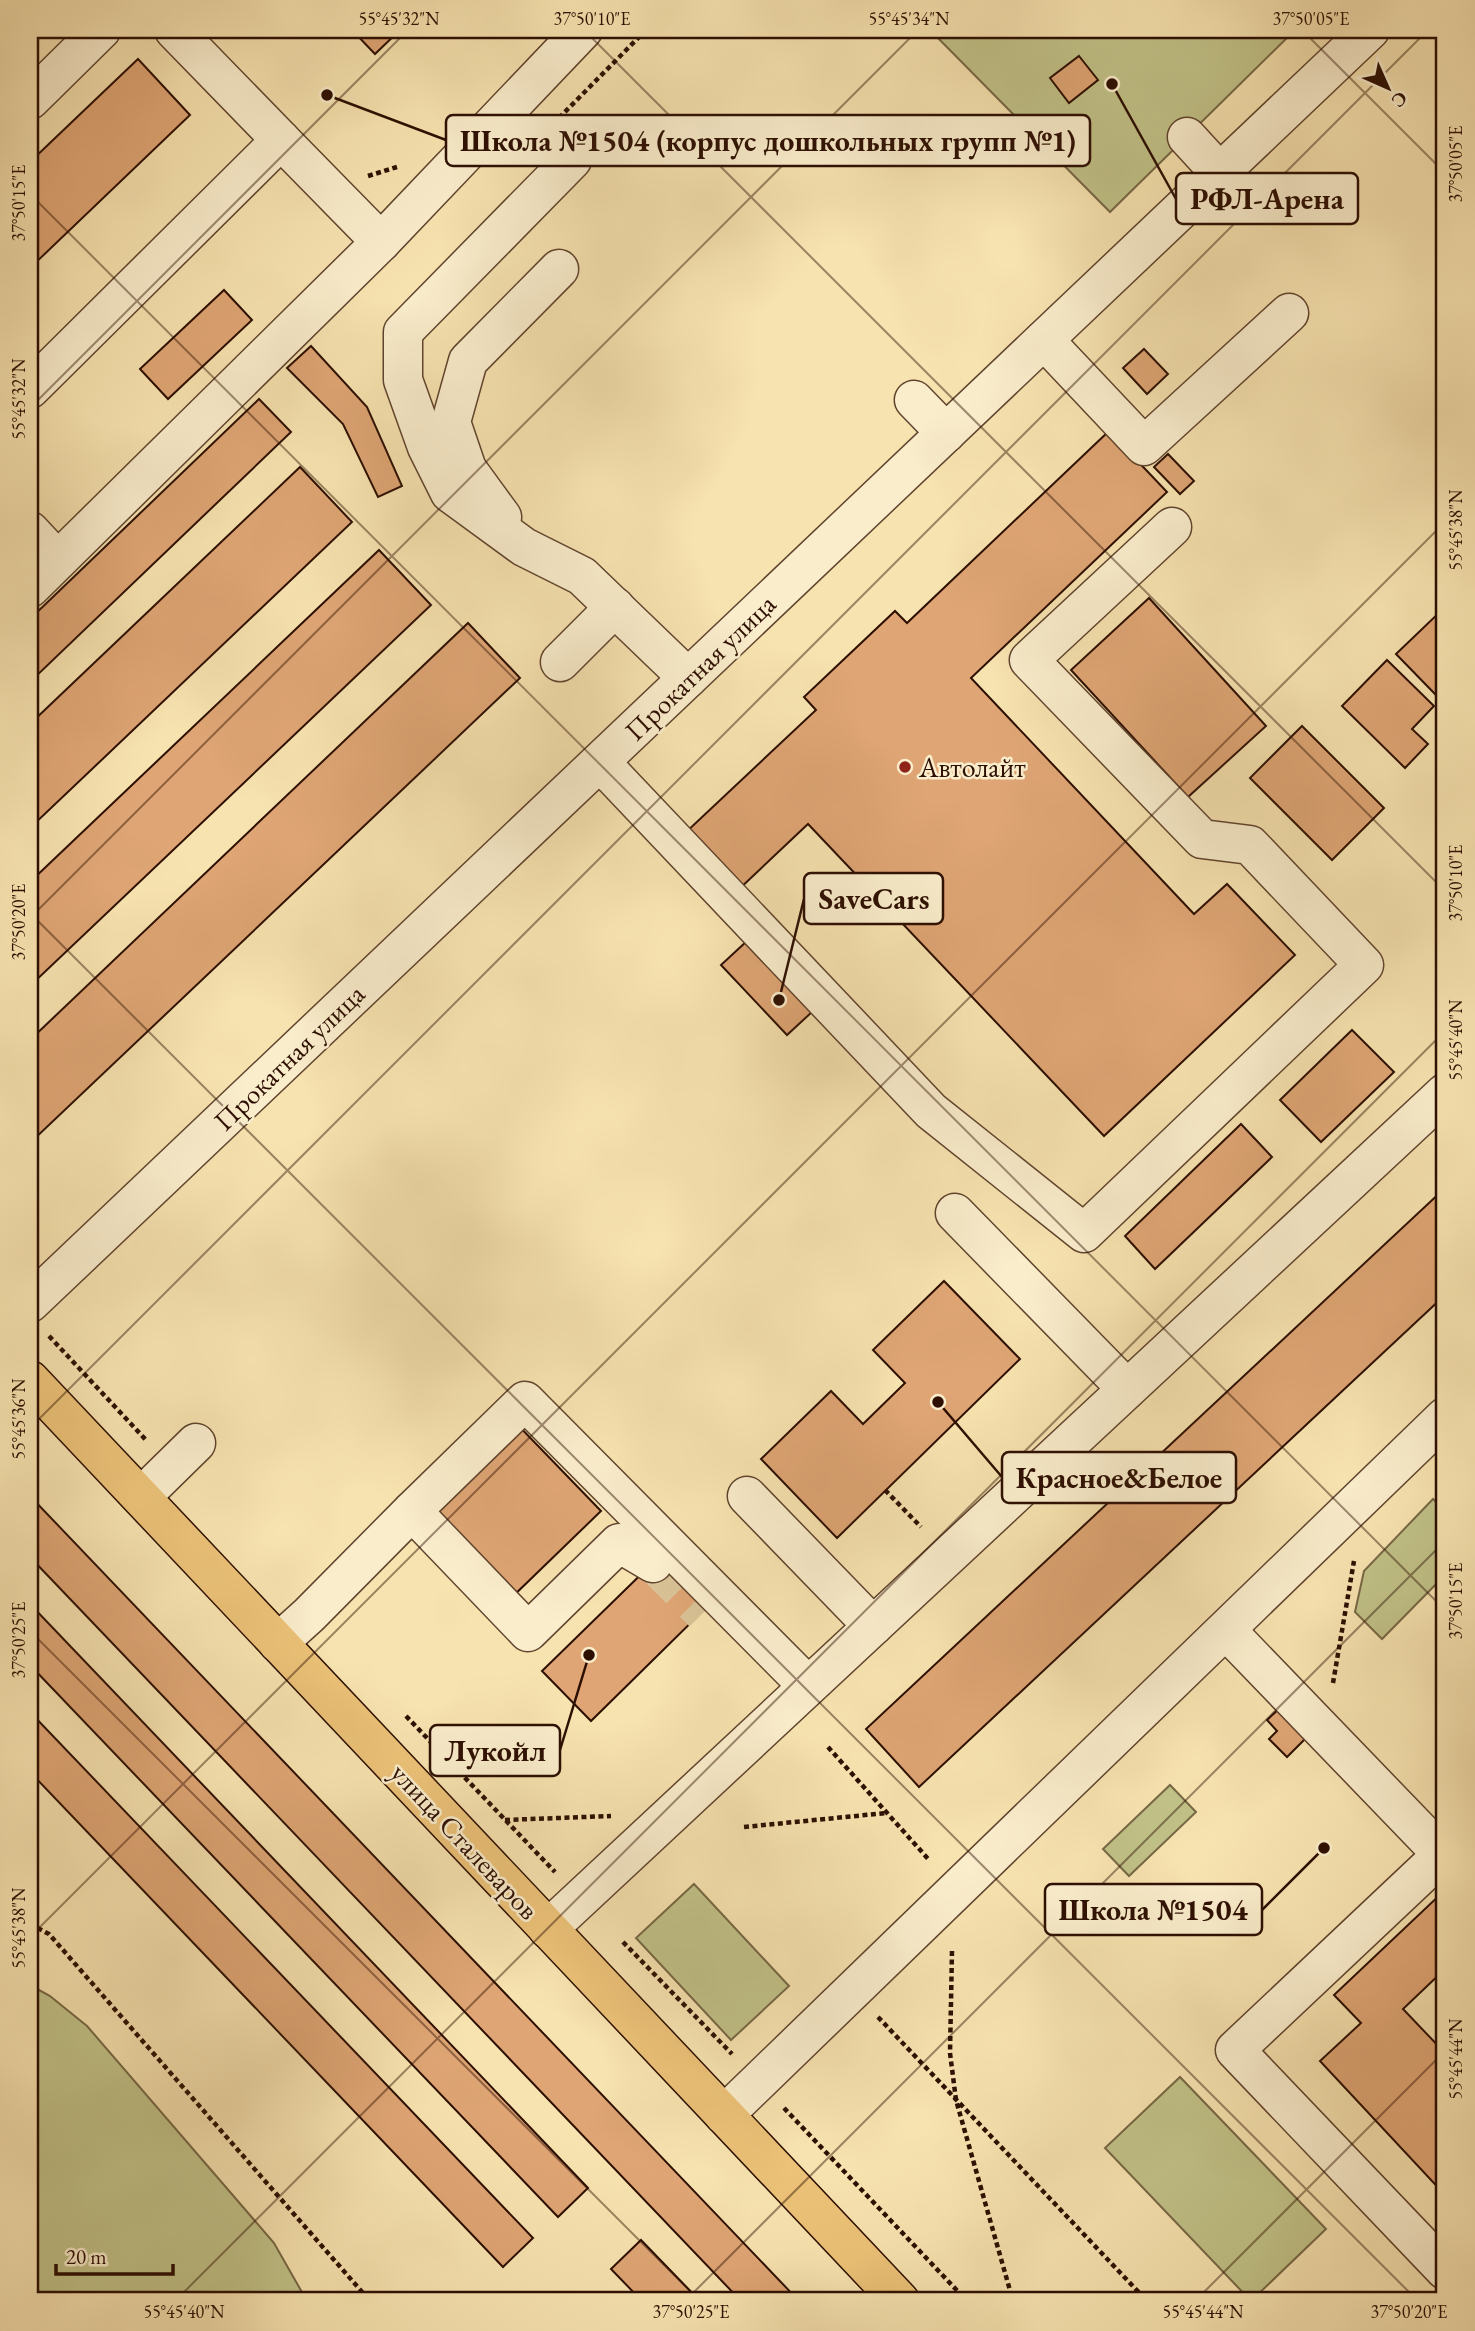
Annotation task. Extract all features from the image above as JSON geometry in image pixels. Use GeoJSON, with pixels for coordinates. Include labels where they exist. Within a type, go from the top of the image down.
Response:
{"type":"FeatureCollection","features":[{"type":"Feature","properties":{"kind":"main road","name":"улица Сталеваров"},"geometry":{"type":"LineString","coordinates":[[30,1380],[900,2301]]}},
{"type":"Feature","properties":{"kind":"street"},"geometry":{"type":"LineString","coordinates":[[30,100],[101,30]]}},
{"type":"Feature","properties":{"kind":"street"},"geometry":{"type":"LineString","coordinates":[[174,30],[382,242]]}},
{"type":"Feature","properties":{"kind":"street"},"geometry":{"type":"LineString","coordinates":[[30,587],[261,371],[583,30]]}},
{"type":"Feature","properties":{"kind":"street","name":"Прокатная улица"},"geometry":{"type":"LineString","coordinates":[[30,1303],[1370,30]]}},
{"type":"Feature","properties":{"kind":"street"},"geometry":{"type":"LineString","coordinates":[[1187,137],[1220,173]]}},
{"type":"Feature","properties":{"kind":"street"},"geometry":{"type":"LineString","coordinates":[[30,390],[281,140]]}},
{"type":"Feature","properties":{"kind":"street"},"geometry":{"type":"LineString","coordinates":[[572,160],[403,332],[403,380],[427,447],[441,502],[582,576],[688,678]]}},
{"type":"Feature","properties":{"kind":"street"},"geometry":{"type":"LineString","coordinates":[[524,547],[467,469],[451,422],[468,361],[559,269]]}},
{"type":"Feature","properties":{"kind":"street"},"geometry":{"type":"LineString","coordinates":[[1044,340],[1144,446],[1289,313]]}},
{"type":"Feature","properties":{"kind":"street"},"geometry":{"type":"LineString","coordinates":[[914,400],[946,433]]}},
{"type":"Feature","properties":{"kind":"street"},"geometry":{"type":"LineString","coordinates":[[600,762],[932,1111],[1084,1233],[1364,965],[1250,845],[1202,839],[1029,660],[1172,527]]}},
{"type":"Feature","properties":{"kind":"street"},"geometry":{"type":"LineString","coordinates":[[30,531],[57,560]]}},
{"type":"Feature","properties":{"kind":"street"},"geometry":{"type":"LineString","coordinates":[[560,662],[615,607]]}},
{"type":"Feature","properties":{"kind":"street"},"geometry":{"type":"LineString","coordinates":[[548,1929],[1445,1093]]}},
{"type":"Feature","properties":{"kind":"street"},"geometry":{"type":"LineString","coordinates":[[955,1213],[1128,1389]]}},
{"type":"Feature","properties":{"kind":"street"},"geometry":{"type":"LineString","coordinates":[[278,1643],[525,1401],[720,1615],[808,1686]]}},
{"type":"Feature","properties":{"kind":"street"},"geometry":{"type":"LineString","coordinates":[[724,2115],[1445,1417]]}},
{"type":"Feature","properties":{"kind":"street"},"geometry":{"type":"LineString","coordinates":[[141,1497],[196,1443]]}},
{"type":"Feature","properties":{"kind":"street"},"geometry":{"type":"LineString","coordinates":[[747,1496],[873,1626]]}},
{"type":"Feature","properties":{"kind":"street"},"geometry":{"type":"LineString","coordinates":[[412,1511],[528,1632],[619,1543],[653,1563]]}},
{"type":"Feature","properties":{"kind":"street"},"geometry":{"type":"LineString","coordinates":[[1226,1630],[1444,1854],[1235,2050],[1445,2270]]}},
{"type":"Feature","properties":{"kind":"path"},"geometry":{"type":"LineString","coordinates":[[885,1490],[923,1529]]}},
{"type":"Feature","properties":{"kind":"path"},"geometry":{"type":"LineString","coordinates":[[1324,1732],[1354,1559]]}},
{"type":"Feature","properties":{"kind":"path"},"geometry":{"type":"LineString","coordinates":[[744,1827],[887,1813]]}},
{"type":"Feature","properties":{"kind":"path"},"geometry":{"type":"LineString","coordinates":[[505,1820],[624,1816]]}},
{"type":"Feature","properties":{"kind":"path"},"geometry":{"type":"LineString","coordinates":[[30,1924],[49,1934],[370,2301]]}},
{"type":"Feature","properties":{"kind":"path"},"geometry":{"type":"LineString","coordinates":[[623,1942],[967,2301]]}},
{"type":"Feature","properties":{"kind":"path"},"geometry":{"type":"LineString","coordinates":[[853,1991],[1147,2301]]}},
{"type":"Feature","properties":{"kind":"path"},"geometry":{"type":"LineString","coordinates":[[957,2100],[1013,2301]]}},
{"type":"Feature","properties":{"kind":"green space"},"geometry":{"type":"Polygon","coordinates":[[[930,30],[1295,30],[1110,212],[930,30]]]}},
{"type":"Feature","properties":{"kind":"green space"},"geometry":{"type":"Polygon","coordinates":[[[1433,1499],[1445,1511],[1445,1575],[1382,1639],[1355,1612],[1364,1571],[1433,1499]]]}},
{"type":"Feature","properties":{"kind":"green space"},"geometry":{"type":"Polygon","coordinates":[[[1170,1785],[1196,1812],[1129,1876],[1103,1849],[1170,1785]]]}},
{"type":"Feature","properties":{"kind":"green space"},"geometry":{"type":"Polygon","coordinates":[[[694,1884],[789,1986],[731,2040],[636,1938],[694,1884]]]}},
{"type":"Feature","properties":{"kind":"green space"},"geometry":{"type":"Polygon","coordinates":[[[30,1985],[50,1996],[87,2026],[274,2243],[307,2301],[30,2301],[30,1985]]]}},
{"type":"Feature","properties":{"kind":"green space"},"geometry":{"type":"Polygon","coordinates":[[[1180,2077],[1326,2229],[1251,2301],[1105,2148],[1180,2077]]]}},
{"type":"Feature","properties":{"kind":"building"},"geometry":{"type":"Polygon","coordinates":[[[352,30],[400,30],[375,54],[352,30]]]}},
{"type":"Feature","properties":{"kind":"building"},"geometry":{"type":"Polygon","coordinates":[[[1079,56],[1098,80],[1069,103],[1050,78],[1079,56]]]}},
{"type":"Feature","properties":{"kind":"building"},"geometry":{"type":"Polygon","coordinates":[[[138,59],[190,115],[30,268],[30,162],[138,59]]]}},
{"type":"Feature","properties":{"kind":"building"},"geometry":{"type":"Polygon","coordinates":[[[224,290],[252,320],[168,399],[140,369],[224,290]]]}},
{"type":"Feature","properties":{"kind":"building"},"geometry":{"type":"Polygon","coordinates":[[[311,346],[367,407],[402,486],[378,497],[343,424],[287,368],[311,346]]]}},
{"type":"Feature","properties":{"kind":"building"},"geometry":{"type":"Polygon","coordinates":[[[1144,349],[1168,374],[1147,394],[1123,368],[1144,349]]]}},
{"type":"Feature","properties":{"kind":"building"},"geometry":{"type":"Polygon","coordinates":[[[259,399],[291,432],[30,682],[30,619],[259,399]]]}},
{"type":"Feature","properties":{"kind":"building","name":"Автолайт"},"geometry":{"type":"Polygon","coordinates":[[[1109,431],[1167,492],[971,678],[1194,914],[1227,884],[1295,955],[1104,1136],[808,824],[737,891],[684,834],[816,710],[804,697],[895,611],[907,623],[1109,431]]]}},
{"type":"Feature","properties":{"kind":"building"},"geometry":{"type":"Polygon","coordinates":[[[1168,454],[1194,481],[1180,494],[1154,467],[1168,454]]]}},
{"type":"Feature","properties":{"kind":"building"},"geometry":{"type":"Polygon","coordinates":[[[300,467],[352,522],[30,828],[30,724],[300,467]]]}},
{"type":"Feature","properties":{"kind":"building"},"geometry":{"type":"Polygon","coordinates":[[[379,550],[431,605],[30,986],[30,882],[379,550]]]}},
{"type":"Feature","properties":{"kind":"building"},"geometry":{"type":"Polygon","coordinates":[[[1149,598],[1266,726],[1188,797],[1071,670],[1149,598]]]}},
{"type":"Feature","properties":{"kind":"building"},"geometry":{"type":"Polygon","coordinates":[[[1445,607],[1445,687],[1436,695],[1396,654],[1445,607]]]}},
{"type":"Feature","properties":{"kind":"building"},"geometry":{"type":"Polygon","coordinates":[[[468,623],[520,678],[30,1143],[30,1040],[468,623]]]}},
{"type":"Feature","properties":{"kind":"building"},"geometry":{"type":"Polygon","coordinates":[[[1387,660],[1434,706],[1412,729],[1428,744],[1405,768],[1342,706],[1387,660]]]}},
{"type":"Feature","properties":{"kind":"building"},"geometry":{"type":"Polygon","coordinates":[[[1302,726],[1384,808],[1332,860],[1250,778],[1302,726]]]}},
{"type":"Feature","properties":{"kind":"building"},"geometry":{"type":"Polygon","coordinates":[[[747,941],[813,1011],[787,1035],[721,965],[747,941]]]}},
{"type":"Feature","properties":{"kind":"building"},"geometry":{"type":"Polygon","coordinates":[[[1352,1030],[1394,1072],[1321,1142],[1280,1100],[1352,1030]]]}},
{"type":"Feature","properties":{"kind":"building"},"geometry":{"type":"Polygon","coordinates":[[[1241,1124],[1272,1157],[1155,1269],[1125,1236],[1241,1124]]]}},
{"type":"Feature","properties":{"kind":"building"},"geometry":{"type":"Polygon","coordinates":[[[1445,1188],[1445,1295],[919,1787],[866,1729],[1445,1188]]]}},
{"type":"Feature","properties":{"kind":"building"},"geometry":{"type":"Polygon","coordinates":[[[944,1281],[1020,1359],[837,1538],[761,1459],[831,1391],[863,1424],[905,1383],[873,1350],[944,1281]]]}},
{"type":"Feature","properties":{"kind":"building"},"geometry":{"type":"Polygon","coordinates":[[[513,1420],[601,1511],[508,1601],[420,1510],[513,1420]]]}},
{"type":"Feature","properties":{"kind":"building"},"geometry":{"type":"Polygon","coordinates":[[[30,1496],[799,2301],[741,2301],[30,1557],[30,1496]]]}},
{"type":"Feature","properties":{"kind":"building"},"geometry":{"type":"Polygon","coordinates":[[[666,1550],[712,1602],[591,1721],[542,1671],[666,1550]]]}},
{"type":"Feature","properties":{"kind":"building"},"geometry":{"type":"Polygon","coordinates":[[[30,1604],[588,2188],[558,2217],[30,1665],[30,1604]]]}},
{"type":"Feature","properties":{"kind":"building"},"geometry":{"type":"Polygon","coordinates":[[[1281,1707],[1309,1735],[1287,1757],[1269,1739],[1277,1731],[1267,1720],[1281,1707]]]}},
{"type":"Feature","properties":{"kind":"building"},"geometry":{"type":"Polygon","coordinates":[[[30,1712],[533,2238],[503,2267],[30,1772],[30,1712]]]}},
{"type":"Feature","properties":{"kind":"building"},"geometry":{"type":"Polygon","coordinates":[[[1445,1890],[1445,1969],[1403,2009],[1445,2053],[1445,2195],[1320,2061],[1361,2023],[1334,1995],[1445,1890]]]}},
{"type":"Feature","properties":{"kind":"building"},"geometry":{"type":"Polygon","coordinates":[[[641,2240],[700,2301],[642,2301],[611,2269],[641,2240]]]}},
{"type":"Feature","properties":{"kind":"tunnel"},"geometry":{"type":"LineString","coordinates":[[653,1563],[703,1613]]}},
{"type":"Feature","properties":{"kind":"place","name":"РФЛ-Арена"},"geometry":{"type":"Point","coordinates":[1112,84]}},
{"type":"Feature","properties":{"kind":"place","name":"Школа №1504 (корпус дошкольных групп №1)"},"geometry":{"type":"Point","coordinates":[327,95]}},
{"type":"Feature","properties":{"kind":"place","name":"Автолайт"},"geometry":{"type":"Point","coordinates":[905,767]}},
{"type":"Feature","properties":{"kind":"place","name":"SaveCars"},"geometry":{"type":"Point","coordinates":[779,1000]}},
{"type":"Feature","properties":{"kind":"place","name":"Красное&Белое"},"geometry":{"type":"Point","coordinates":[938,1402]}},
{"type":"Feature","properties":{"kind":"place","name":"Лукойл"},"geometry":{"type":"Point","coordinates":[589,1655]}},
{"type":"Feature","properties":{"kind":"place","name":"Школа №1504"},"geometry":{"type":"Point","coordinates":[1324,1848]}}]}
